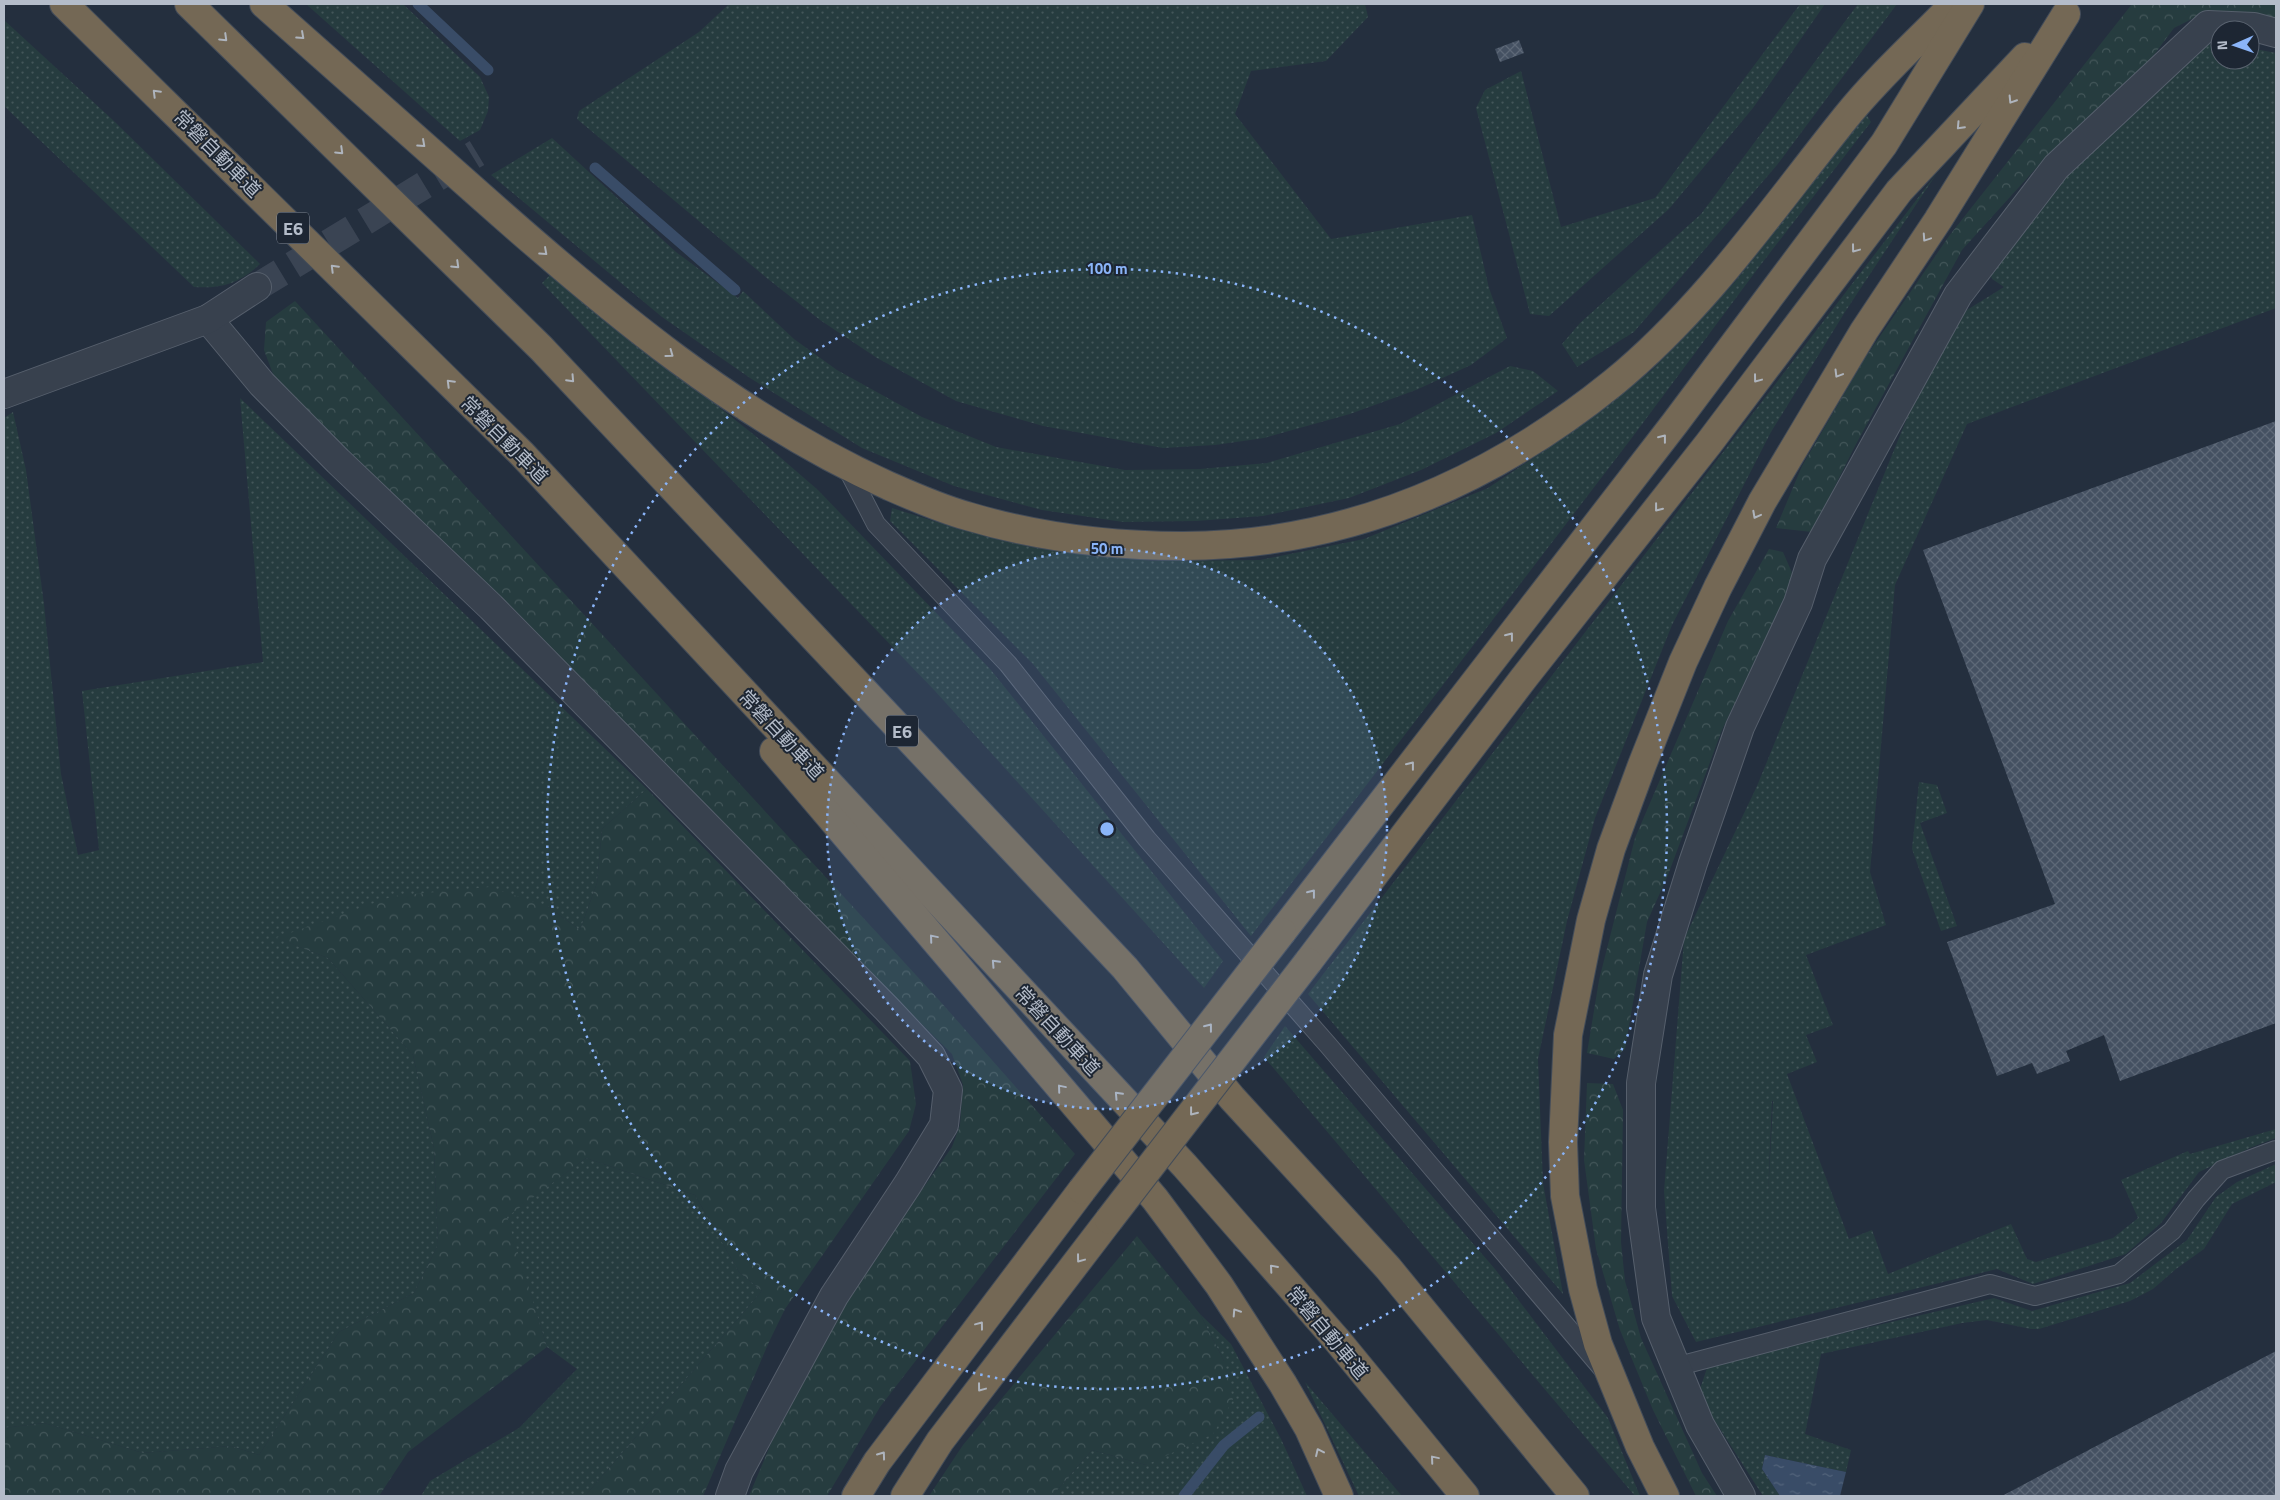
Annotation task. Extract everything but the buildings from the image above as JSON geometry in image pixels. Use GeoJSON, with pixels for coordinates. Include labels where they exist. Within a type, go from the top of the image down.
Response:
{"type":"FeatureCollection","features":[{"type":"Feature","properties":{"kind":"highway","name":"常磐自動車道"},"geometry":{"type":"LineString","coordinates":[[64,4],[522,454],[1185,1166],[1337,1340],[1465,1496]]}},
{"type":"Feature","properties":{"kind":"highway","name":"E6"},"geometry":{"type":"LineString","coordinates":[[189,4],[541,348],[1125,968],[1232,1098],[1388,1268],[1575,1496]]}},
{"type":"Feature","properties":{"kind":"highway"},"geometry":{"type":"LineString","coordinates":[[264,4],[592,293],[653,342],[716,387],[780,429],[846,466],[964,516],[1064,539],[1151,546],[1241,544],[1333,529],[1429,496],[1524,448],[1614,382],[1716,282],[1785,197],[1849,112],[1954,4]]}},
{"type":"Feature","properties":{"kind":"highway"},"geometry":{"type":"LineString","coordinates":[[856,1496],[877,1462],[1082,1190],[1676,423],[1884,144],[1970,4]]}},
{"type":"Feature","properties":{"kind":"highway"},"geometry":{"type":"LineString","coordinates":[[904,1496],[940,1441],[1523,679],[1708,443],[1899,191],[2069,9]]}},
{"type":"Feature","properties":{"kind":"highway"},"geometry":{"type":"LineString","coordinates":[[1665,1496],[1640,1447],[1598,1344],[1573,1244],[1565,1196],[1563,1142],[1568,1035],[1592,920],[1611,849],[1683,662],[1718,587],[1762,502],[1864,331],[1938,220],[2069,9]]}},
{"type":"Feature","properties":{"kind":"highway"},"geometry":{"type":"LineString","coordinates":[[522,454],[1155,1199],[1219,1285],[1283,1384],[1309,1429],[1339,1496]]}},
{"type":"Feature","properties":{"kind":"street"},"geometry":{"type":"LineString","coordinates":[[1741,1496],[1700,1425],[1656,1318],[1641,1208],[1641,1083],[1658,975],[1693,863],[1740,727],[1798,603],[1812,559],[1958,295],[2056,167],[2208,25],[2254,26],[2276,33]]}},
{"type":"Feature","properties":{"kind":"street"},"geometry":{"type":"LineString","coordinates":[[4,394],[208,319],[257,287]]}},
{"type":"Feature","properties":{"kind":"street"},"geometry":{"type":"LineString","coordinates":[[208,319],[262,384],[338,461],[491,606],[887,1008],[931,1056],[948,1090],[944,1125],[908,1184],[834,1296],[739,1472],[730,1496]]}},
{"type":"Feature","properties":{"kind":"lane"},"geometry":{"type":"LineString","coordinates":[[846,466],[876,524],[1008,664],[1147,839],[1328,1045],[1610,1377]]}},
{"type":"Feature","properties":{"kind":"lane"},"geometry":{"type":"LineString","coordinates":[[1676,1366],[1990,1284],[2035,1296],[2120,1274],[2172,1231],[2196,1199],[2222,1170],[2276,1150]]}},
{"type":"Feature","properties":{"kind":"green space"},"geometry":{"type":"Polygon","coordinates":[[[306,4],[403,4],[480,77],[489,97],[488,111],[480,130],[460,141],[306,4]]]}},
{"type":"Feature","properties":{"kind":"green space"},"geometry":{"type":"Polygon","coordinates":[[[729,4],[1365,4],[1368,17],[1326,61],[1251,71],[1235,114],[1331,239],[1472,215],[1489,288],[1507,338],[1471,365],[1416,390],[1350,414],[1264,438],[1215,445],[1163,448],[1043,426],[956,401],[877,358],[820,320],[768,279],[577,119],[579,111],[699,32],[729,4]]]}},
{"type":"Feature","properties":{"kind":"green space"},"geometry":{"type":"Polygon","coordinates":[[[1800,4],[1825,4],[1753,108],[1669,209],[1549,316],[1530,314],[1476,108],[1485,90],[1521,71],[1561,227],[1655,198],[1800,4]]]}},
{"type":"Feature","properties":{"kind":"green space"},"geometry":{"type":"Polygon","coordinates":[[[1858,4],[1897,4],[1777,165],[1634,332],[1577,367],[1562,344],[1580,323],[1701,214],[1858,4]]]}},
{"type":"Feature","properties":{"kind":"green space"},"geometry":{"type":"Polygon","coordinates":[[[2132,4],[2276,4],[2276,24],[2206,12],[2174,28],[2130,87],[2049,154],[1962,250],[1855,446],[1812,532],[1776,528],[1802,466],[1865,358],[1949,236],[2132,4]]]}},
{"type":"Feature","properties":{"kind":"green space"},"geometry":{"type":"Polygon","coordinates":[[[4,20],[114,121],[260,264],[253,271],[230,283],[213,287],[194,287],[4,106],[4,20]]]}},
{"type":"Feature","properties":{"kind":"green space"},"geometry":{"type":"Polygon","coordinates":[[[2197,44],[2210,45],[2210,70],[2260,70],[2260,50],[2276,53],[2276,308],[1967,424],[1895,585],[1870,872],[1886,925],[1806,955],[1833,1025],[1806,1035],[1817,1062],[1787,1074],[1849,1239],[1872,1230],[1888,1274],[2011,1224],[2027,1259],[2036,1262],[2113,1238],[2138,1218],[2121,1180],[2188,1151],[2190,1154],[2276,1129],[2276,1138],[2199,1172],[2161,1223],[2126,1254],[2033,1284],[1997,1269],[1696,1342],[1672,1296],[1664,1191],[1684,939],[1757,786],[1914,401],[1962,313],[2004,287],[1992,279],[1988,267],[2019,222],[2197,44]],[[1772,1101],[1768,1196],[1773,1101],[1772,1101]]]}},
{"type":"Feature","properties":{"kind":"green space"},"geometry":{"type":"Polygon","coordinates":[[[1866,114],[1871,122],[1251,936],[1033,664],[890,521],[892,508],[956,528],[1031,547],[1153,561],[1260,560],[1364,539],[1488,488],[1566,436],[1652,370],[1734,283],[1866,114]]]}},
{"type":"Feature","properties":{"kind":"green space"},"geometry":{"type":"Polygon","coordinates":[[[552,138],[676,252],[738,298],[743,291],[794,339],[837,370],[922,417],[996,447],[1125,470],[1200,469],[1267,463],[1400,424],[1510,366],[1533,371],[1558,391],[1496,433],[1421,470],[1349,498],[1263,516],[1196,521],[1123,522],[1042,510],[954,486],[862,448],[750,378],[662,317],[491,175],[552,138]]]}},
{"type":"Feature","properties":{"kind":"green space"},"geometry":{"type":"Polygon","coordinates":[[[1937,173],[1845,312],[1771,432],[1672,625],[1595,818],[1567,921],[1538,1059],[1543,1183],[1563,1294],[1308,994],[1937,173]]]}},
{"type":"Feature","properties":{"kind":"green space"},"geometry":{"type":"Polygon","coordinates":[[[551,274],[758,438],[818,490],[991,670],[1223,961],[1204,988],[935,691],[542,283],[551,274]]]}},
{"type":"Feature","properties":{"kind":"green space"},"geometry":{"type":"Polygon","coordinates":[[[295,301],[939,1000],[1075,1154],[880,1407],[827,1496],[749,1496],[772,1441],[835,1321],[893,1231],[952,1147],[960,1125],[963,1085],[952,1054],[276,382],[264,350],[266,322],[295,301]]]}},
{"type":"Feature","properties":{"kind":"green space"},"geometry":{"type":"Polygon","coordinates":[[[240,398],[647,789],[602,829],[597,883],[580,930],[547,906],[277,938],[328,958],[413,1055],[434,1148],[438,1245],[414,1293],[339,1332],[259,1455],[231,1446],[143,1453],[44,1423],[4,1428],[4,418],[13,412],[26,470],[44,604],[61,774],[78,855],[99,850],[82,691],[263,662],[240,398]]]}},
{"type":"Feature","properties":{"kind":"green space"},"geometry":{"type":"Polygon","coordinates":[[[1769,549],[1783,552],[1793,575],[1788,593],[1722,730],[1668,875],[1647,922],[1625,1049],[1614,1059],[1587,1053],[1599,980],[1635,838],[1728,621],[1769,549]]]}},
{"type":"Feature","properties":{"kind":"green space"},"geometry":{"type":"Polygon","coordinates":[[[1919,782],[1937,785],[1947,813],[1920,823],[1957,926],[1941,931],[1912,849],[1919,782]]]}},
{"type":"Feature","properties":{"kind":"green space"},"geometry":{"type":"Polygon","coordinates":[[[647,789],[910,1061],[916,1104],[909,1131],[785,1309],[703,1496],[585,1496],[762,1291],[739,1272],[695,1195],[586,1158],[507,1217],[547,1347],[408,1452],[379,1496],[4,1496],[4,1428],[44,1423],[143,1453],[231,1446],[259,1455],[339,1332],[414,1293],[438,1245],[434,1148],[413,1055],[328,958],[276,938],[394,896],[489,887],[547,906],[580,930],[597,883],[602,829],[647,789]]]}},
{"type":"Feature","properties":{"kind":"green space"},"geometry":{"type":"Polygon","coordinates":[[[1285,1026],[1495,1269],[1608,1418],[1640,1496],[1635,1496],[1264,1057],[1285,1026]]]}},
{"type":"Feature","properties":{"kind":"green space"},"geometry":{"type":"Polygon","coordinates":[[[1587,1083],[1613,1084],[1623,1110],[1621,1242],[1625,1281],[1641,1338],[1702,1473],[1717,1496],[1696,1496],[1653,1410],[1620,1330],[1596,1249],[1584,1160],[1587,1083]]]}},
{"type":"Feature","properties":{"kind":"green space"},"geometry":{"type":"Polygon","coordinates":[[[586,1158],[695,1195],[739,1272],[762,1291],[585,1496],[421,1496],[430,1481],[519,1428],[577,1369],[547,1347],[506,1217],[586,1158]]]}},
{"type":"Feature","properties":{"kind":"green space"},"geometry":{"type":"Polygon","coordinates":[[[2276,1164],[2276,1182],[2232,1204],[2204,1249],[2176,1269],[2153,1289],[2130,1301],[2039,1329],[1987,1320],[1962,1323],[1821,1354],[1805,1434],[1851,1450],[1846,1472],[1765,1455],[1762,1469],[1780,1496],[1763,1496],[1713,1418],[1700,1389],[1708,1365],[1994,1298],[2032,1311],[2130,1283],[2187,1240],[2216,1197],[2237,1182],[2276,1164]]]}},
{"type":"Feature","properties":{"kind":"green space"},"geometry":{"type":"Polygon","coordinates":[[[1137,1236],[1200,1314],[1224,1361],[1233,1400],[1213,1434],[1146,1465],[1092,1450],[1052,1496],[929,1496],[963,1445],[1137,1236]]]}},
{"type":"Feature","properties":{"kind":"green space"},"geometry":{"type":"Polygon","coordinates":[[[1200,1314],[1231,1344],[1281,1439],[1307,1496],[1052,1496],[1092,1450],[1146,1465],[1224,1361],[1200,1314]]]}},
{"type":"Feature","properties":{"kind":"green space"},"geometry":{"type":"Polygon","coordinates":[[[1305,1382],[1402,1496],[1359,1496],[1305,1382]]]}},
{"type":"Feature","properties":{"kind":"water"},"geometry":{"type":"Polygon","coordinates":[[[1765,1455],[1846,1472],[1840,1496],[1780,1496],[1762,1469],[1765,1455]]]}},
{"type":"Feature","properties":{"kind":"waterway"},"geometry":{"type":"LineString","coordinates":[[418,4],[488,70]]}},
{"type":"Feature","properties":{"kind":"waterway"},"geometry":{"type":"LineString","coordinates":[[595,168],[735,290]]}},
{"type":"Feature","properties":{"kind":"waterway"},"geometry":{"type":"LineString","coordinates":[[1184,1496],[1224,1445],[1259,1417]]}},
{"type":"Feature","properties":{"kind":"tunnel"},"geometry":{"type":"LineString","coordinates":[[257,287],[477,153]]}}]}
